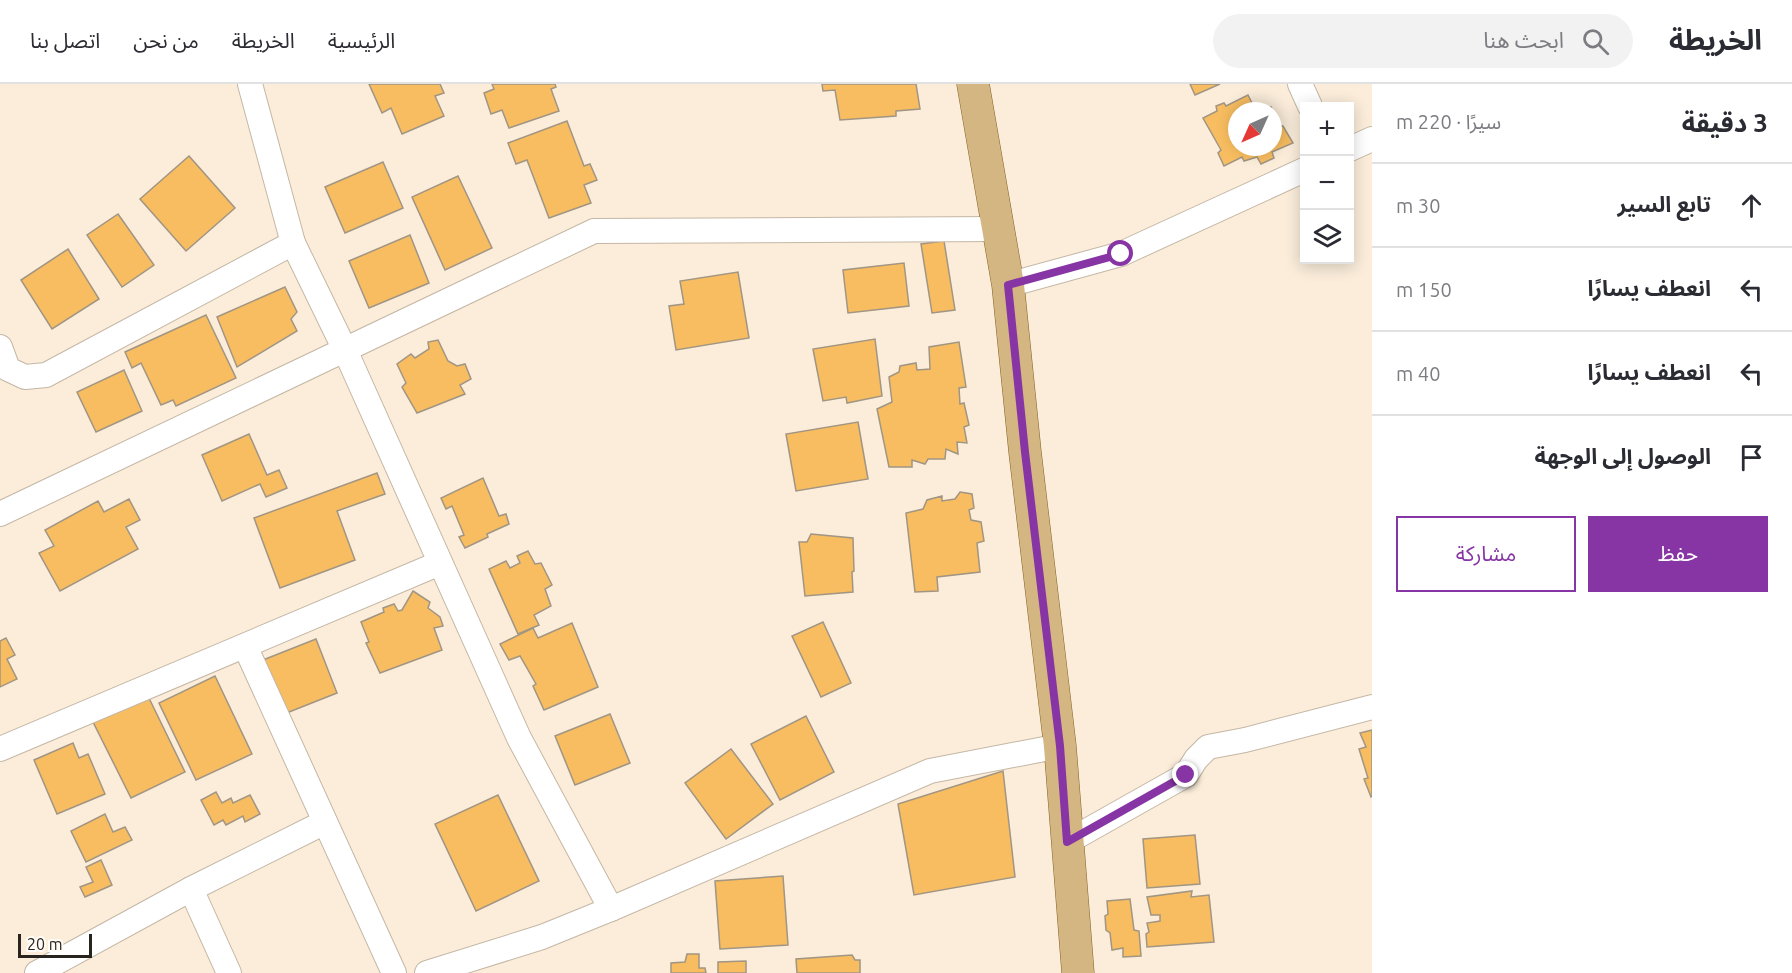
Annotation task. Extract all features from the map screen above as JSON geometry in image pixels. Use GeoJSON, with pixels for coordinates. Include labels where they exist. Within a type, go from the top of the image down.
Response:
{"type":"FeatureCollection","features":[{"type":"Feature","properties":{"kind":"main road"},"geometry":{"type":"LineString","coordinates":[[973,84],[1008,285],[1025,452],[1060,746],[1078,973]]}},
{"type":"Feature","properties":{"kind":"street"},"geometry":{"type":"LineString","coordinates":[[250,84],[292,243],[345,350],[519,738],[611,909]]}},
{"type":"Feature","properties":{"kind":"street"},"geometry":{"type":"LineString","coordinates":[[1300,84],[1308,102]]}},
{"type":"Feature","properties":{"kind":"street"},"geometry":{"type":"LineString","coordinates":[[1354,147],[1372,139]]}},
{"type":"Feature","properties":{"kind":"street"},"geometry":{"type":"LineString","coordinates":[[1008,285],[1121,254],[1300,172]]}},
{"type":"Feature","properties":{"kind":"street"},"geometry":{"type":"LineString","coordinates":[[0,514],[594,231],[999,229]]}},
{"type":"Feature","properties":{"kind":"street"},"geometry":{"type":"LineString","coordinates":[[0,347],[8,369],[25,377],[46,375],[292,243]]}},
{"type":"Feature","properties":{"kind":"street"},"geometry":{"type":"LineString","coordinates":[[0,749],[440,563]]}},
{"type":"Feature","properties":{"kind":"street"},"geometry":{"type":"LineString","coordinates":[[245,646],[394,973]]}},
{"type":"Feature","properties":{"kind":"street"},"geometry":{"type":"LineString","coordinates":[[1067,842],[1186,775],[1196,759],[1208,747],[1245,740],[1372,707]]}},
{"type":"Feature","properties":{"kind":"street"},"geometry":{"type":"LineString","coordinates":[[427,973],[461,968],[542,937],[930,771],[1060,746]]}},
{"type":"Feature","properties":{"kind":"street"},"geometry":{"type":"LineString","coordinates":[[37,973],[191,890],[325,822]]}},
{"type":"Feature","properties":{"kind":"street"},"geometry":{"type":"LineString","coordinates":[[191,890],[229,973]]}},
{"type":"Feature","properties":{"kind":"building"},"geometry":{"type":"Polygon","coordinates":[[[369,84],[440,84],[444,93],[435,96],[444,116],[402,134],[391,108],[382,113],[369,84]]]}},
{"type":"Feature","properties":{"kind":"building"},"geometry":{"type":"Polygon","coordinates":[[[492,84],[555,84],[556,87],[551,89],[559,111],[509,128],[502,110],[491,114],[484,93],[494,89],[492,84]]]}},
{"type":"Feature","properties":{"kind":"building"},"geometry":{"type":"Polygon","coordinates":[[[822,84],[916,84],[920,109],[896,111],[896,116],[840,120],[835,90],[823,91],[822,84]]]}},
{"type":"Feature","properties":{"kind":"building"},"geometry":{"type":"Polygon","coordinates":[[[1190,84],[1220,84],[1195,95],[1190,84]]]}},
{"type":"Feature","properties":{"kind":"building"},"geometry":{"type":"Polygon","coordinates":[[[1248,95],[1252,102],[1234,102],[1248,95]]]}},
{"type":"Feature","properties":{"kind":"building"},"geometry":{"type":"Polygon","coordinates":[[[1224,103],[1228,105],[1228,156],[1273,156],[1274,158],[1261,164],[1257,157],[1244,161],[1242,157],[1224,166],[1218,153],[1221,150],[1203,118],[1217,111],[1216,106],[1224,103]]]}},
{"type":"Feature","properties":{"kind":"building"},"geometry":{"type":"Polygon","coordinates":[[[567,121],[584,166],[590,164],[597,180],[584,185],[591,203],[549,218],[527,160],[516,164],[508,143],[567,121]]]}},
{"type":"Feature","properties":{"kind":"building"},"geometry":{"type":"Polygon","coordinates":[[[1282,126],[1283,126],[1293,143],[1282,148],[1282,126]]]}},
{"type":"Feature","properties":{"kind":"building"},"geometry":{"type":"Polygon","coordinates":[[[189,156],[235,208],[186,251],[140,199],[189,156]]]}},
{"type":"Feature","properties":{"kind":"building"},"geometry":{"type":"Polygon","coordinates":[[[383,162],[403,208],[345,233],[325,187],[383,162]]]}},
{"type":"Feature","properties":{"kind":"building"},"geometry":{"type":"Polygon","coordinates":[[[458,176],[492,248],[445,270],[412,197],[458,176]]]}},
{"type":"Feature","properties":{"kind":"building"},"geometry":{"type":"Polygon","coordinates":[[[118,214],[154,265],[122,287],[87,235],[118,214]]]}},
{"type":"Feature","properties":{"kind":"building"},"geometry":{"type":"Polygon","coordinates":[[[410,235],[429,283],[369,308],[349,261],[410,235]]]}},
{"type":"Feature","properties":{"kind":"building"},"geometry":{"type":"Polygon","coordinates":[[[944,241],[955,310],[932,313],[921,244],[944,241]]]}},
{"type":"Feature","properties":{"kind":"building"},"geometry":{"type":"Polygon","coordinates":[[[68,249],[99,299],[52,329],[21,280],[68,249]]]}},
{"type":"Feature","properties":{"kind":"building"},"geometry":{"type":"Polygon","coordinates":[[[904,263],[909,306],[848,313],[843,270],[904,263]]]}},
{"type":"Feature","properties":{"kind":"building"},"geometry":{"type":"Polygon","coordinates":[[[738,272],[749,338],[676,350],[669,306],[684,304],[680,281],[738,272]]]}},
{"type":"Feature","properties":{"kind":"building"},"geometry":{"type":"Polygon","coordinates":[[[285,287],[297,312],[291,319],[297,331],[237,367],[217,317],[285,287]]]}},
{"type":"Feature","properties":{"kind":"building"},"geometry":{"type":"Polygon","coordinates":[[[206,315],[236,378],[176,406],[173,400],[161,405],[141,363],[132,368],[125,352],[206,315]]]}},
{"type":"Feature","properties":{"kind":"building"},"geometry":{"type":"Polygon","coordinates":[[[875,339],[882,396],[847,403],[846,397],[823,401],[813,349],[875,339]]]}},
{"type":"Feature","properties":{"kind":"building"},"geometry":{"type":"Polygon","coordinates":[[[438,340],[448,361],[457,366],[465,364],[471,379],[460,385],[465,394],[417,413],[402,387],[406,383],[397,364],[411,354],[415,358],[429,349],[428,342],[438,340]]]}},
{"type":"Feature","properties":{"kind":"building"},"geometry":{"type":"Polygon","coordinates":[[[959,342],[966,387],[959,388],[960,404],[964,403],[969,425],[964,427],[967,443],[957,442],[958,454],[946,449],[945,459],[928,459],[925,464],[912,460],[912,467],[889,467],[877,409],[892,402],[889,377],[899,372],[900,366],[916,363],[917,370],[930,369],[929,347],[959,342]]]}},
{"type":"Feature","properties":{"kind":"building"},"geometry":{"type":"Polygon","coordinates":[[[124,370],[142,411],[96,432],[77,392],[124,370]]]}},
{"type":"Feature","properties":{"kind":"building"},"geometry":{"type":"Polygon","coordinates":[[[858,422],[868,479],[796,491],[786,434],[858,422]]]}},
{"type":"Feature","properties":{"kind":"building"},"geometry":{"type":"Polygon","coordinates":[[[249,434],[267,475],[279,470],[287,488],[266,497],[260,484],[222,501],[202,455],[249,434]]]}},
{"type":"Feature","properties":{"kind":"building"},"geometry":{"type":"Polygon","coordinates":[[[377,473],[385,494],[337,511],[355,560],[280,588],[254,518],[377,473]]]}},
{"type":"Feature","properties":{"kind":"building"},"geometry":{"type":"Polygon","coordinates":[[[483,478],[499,516],[506,514],[509,524],[465,548],[459,537],[464,535],[452,506],[446,509],[441,498],[483,478]]]}},
{"type":"Feature","properties":{"kind":"building"},"geometry":{"type":"Polygon","coordinates":[[[960,492],[972,494],[974,508],[969,510],[971,520],[981,522],[984,541],[977,543],[980,572],[937,577],[938,591],[915,592],[906,513],[923,509],[927,500],[942,496],[942,501],[955,499],[960,492]]]}},
{"type":"Feature","properties":{"kind":"building"},"geometry":{"type":"Polygon","coordinates":[[[129,499],[140,520],[126,527],[138,549],[60,591],[39,553],[54,546],[45,530],[98,501],[104,512],[129,499]]]}},
{"type":"Feature","properties":{"kind":"building"},"geometry":{"type":"Polygon","coordinates":[[[811,534],[853,538],[853,592],[805,596],[799,542],[807,542],[811,534]]]}},
{"type":"Feature","properties":{"kind":"building"},"geometry":{"type":"Polygon","coordinates":[[[528,551],[535,564],[541,563],[552,585],[545,589],[551,606],[534,615],[539,625],[518,634],[489,569],[506,561],[510,568],[520,563],[517,556],[528,551]]]}},
{"type":"Feature","properties":{"kind":"building"},"geometry":{"type":"Polygon","coordinates":[[[413,591],[430,602],[428,608],[440,617],[443,626],[434,628],[442,650],[380,673],[366,643],[369,642],[361,622],[384,612],[383,608],[394,604],[398,611],[402,610],[413,591]]]}},
{"type":"Feature","properties":{"kind":"building"},"geometry":{"type":"Polygon","coordinates":[[[823,622],[851,683],[821,697],[792,636],[823,622]]]}},
{"type":"Feature","properties":{"kind":"building"},"geometry":{"type":"Polygon","coordinates":[[[572,623],[598,687],[544,710],[533,686],[536,684],[520,656],[509,660],[500,644],[533,628],[538,638],[572,623]]]}},
{"type":"Feature","properties":{"kind":"building"},"geometry":{"type":"Polygon","coordinates":[[[6,638],[15,655],[7,659],[17,679],[0,687],[0,641],[6,638]]]}},
{"type":"Feature","properties":{"kind":"building"},"geometry":{"type":"Polygon","coordinates":[[[316,639],[337,693],[284,714],[263,660],[316,639]]]}},
{"type":"Feature","properties":{"kind":"building"},"geometry":{"type":"Polygon","coordinates":[[[215,676],[252,754],[196,780],[159,703],[215,676]]]}},
{"type":"Feature","properties":{"kind":"building"},"geometry":{"type":"Polygon","coordinates":[[[147,694],[185,772],[131,798],[92,720],[147,694]]]}},
{"type":"Feature","properties":{"kind":"building"},"geometry":{"type":"Polygon","coordinates":[[[610,714],[630,763],[575,785],[555,736],[610,714]]]}},
{"type":"Feature","properties":{"kind":"building"},"geometry":{"type":"Polygon","coordinates":[[[806,716],[834,772],[780,800],[751,744],[806,716]]]}},
{"type":"Feature","properties":{"kind":"building"},"geometry":{"type":"Polygon","coordinates":[[[1372,730],[1371,797],[1364,779],[1368,778],[1359,749],[1366,747],[1360,733],[1372,730]]]}},
{"type":"Feature","properties":{"kind":"building"},"geometry":{"type":"Polygon","coordinates":[[[73,743],[79,758],[88,754],[105,794],[57,814],[34,760],[73,743]]]}},
{"type":"Feature","properties":{"kind":"building"},"geometry":{"type":"Polygon","coordinates":[[[731,749],[773,804],[726,839],[685,783],[731,749]]]}},
{"type":"Feature","properties":{"kind":"building"},"geometry":{"type":"Polygon","coordinates":[[[1003,771],[1015,877],[914,895],[898,804],[1003,771]]]}},
{"type":"Feature","properties":{"kind":"building"},"geometry":{"type":"Polygon","coordinates":[[[216,792],[222,803],[231,798],[233,803],[250,795],[260,814],[245,822],[243,816],[226,825],[223,820],[214,825],[201,800],[216,792]]]}},
{"type":"Feature","properties":{"kind":"building"},"geometry":{"type":"Polygon","coordinates":[[[498,795],[539,881],[476,911],[435,824],[498,795]]]}},
{"type":"Feature","properties":{"kind":"building"},"geometry":{"type":"Polygon","coordinates":[[[105,814],[113,832],[125,827],[132,840],[86,862],[71,831],[105,814]]]}},
{"type":"Feature","properties":{"kind":"building"},"geometry":{"type":"Polygon","coordinates":[[[1195,835],[1200,884],[1147,888],[1143,839],[1195,835]]]}},
{"type":"Feature","properties":{"kind":"building"},"geometry":{"type":"Polygon","coordinates":[[[101,860],[112,885],[85,897],[80,887],[93,882],[86,867],[101,860]]]}},
{"type":"Feature","properties":{"kind":"building"},"geometry":{"type":"Polygon","coordinates":[[[783,876],[788,945],[720,949],[715,881],[783,876]]]}},
{"type":"Feature","properties":{"kind":"building"},"geometry":{"type":"Polygon","coordinates":[[[1192,891],[1191,897],[1209,895],[1214,942],[1147,947],[1146,934],[1149,932],[1147,923],[1160,921],[1160,915],[1151,915],[1147,897],[1192,891]]]}},
{"type":"Feature","properties":{"kind":"building"},"geometry":{"type":"Polygon","coordinates":[[[1130,899],[1134,930],[1139,931],[1141,956],[1123,957],[1123,948],[1112,950],[1110,933],[1106,930],[1105,916],[1108,914],[1107,901],[1130,899]]]}},
{"type":"Feature","properties":{"kind":"building"},"geometry":{"type":"Polygon","coordinates":[[[687,954],[699,954],[699,968],[705,968],[706,973],[671,973],[671,963],[685,962],[687,954]]]}},
{"type":"Feature","properties":{"kind":"building"},"geometry":{"type":"Polygon","coordinates":[[[852,955],[855,960],[860,960],[860,973],[797,973],[796,959],[852,955]]]}},
{"type":"Feature","properties":{"kind":"building"},"geometry":{"type":"Polygon","coordinates":[[[746,961],[746,973],[718,973],[718,962],[746,961]]]}},
{"type":"Feature","properties":{"kind":"route"},"geometry":{"type":"LineString","coordinates":[[1121,254],[1008,285],[1025,452],[1060,746],[1067,842],[1186,775]]}}]}
